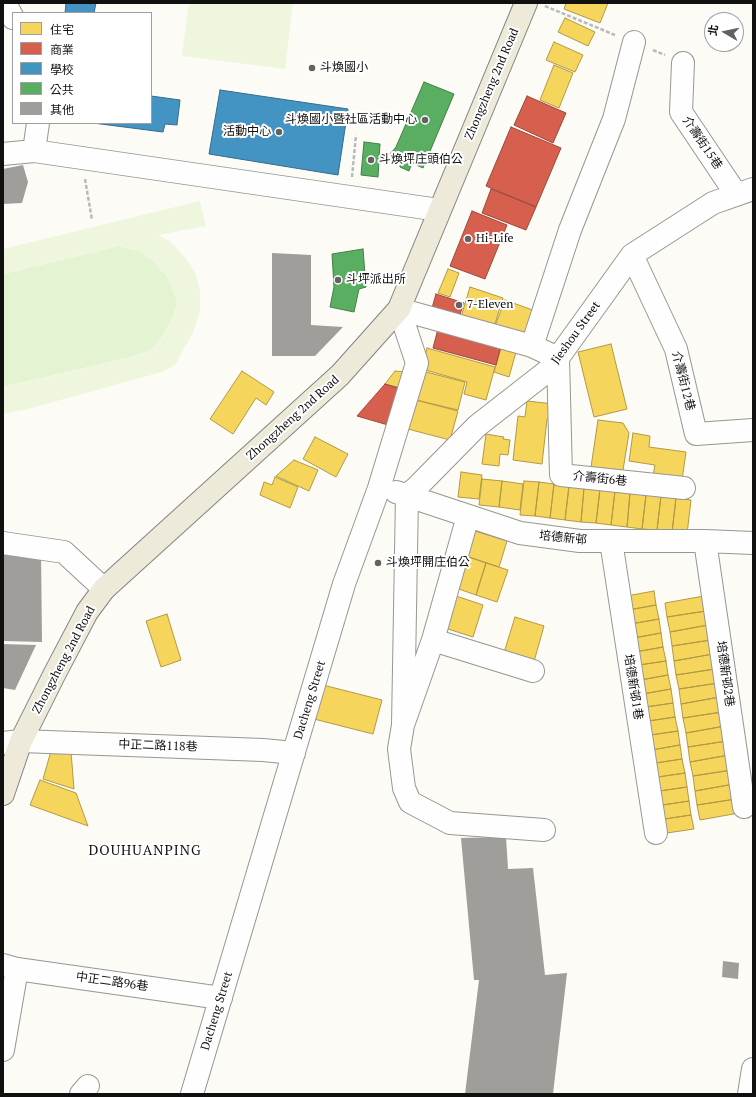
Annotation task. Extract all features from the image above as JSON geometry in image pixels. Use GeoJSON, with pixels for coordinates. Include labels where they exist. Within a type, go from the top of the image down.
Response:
{"type":"FeatureCollection","features":[{"type":"Feature","properties":{"kind":"main road","name":"Zhongzheng 2nd Road"},"geometry":{"type":"LineString","coordinates":[[3,794],[12,742],[54,675],[87,612],[104,589],[340,375],[399,309],[439,210],[535,4]]}},
{"type":"Feature","properties":{"kind":"street"},"geometry":{"type":"LineString","coordinates":[[5,3],[12,16]]}},
{"type":"Feature","properties":{"kind":"street"},"geometry":{"type":"LineString","coordinates":[[532,346],[570,230],[614,119],[634,42]]}},
{"type":"Feature","properties":{"kind":"street","name":"介壽街15巷"},"geometry":{"type":"LineString","coordinates":[[683,63],[681,112],[745,192]]}},
{"type":"Feature","properties":{"kind":"street"},"geometry":{"type":"LineString","coordinates":[[34,151],[38,124]]}},
{"type":"Feature","properties":{"kind":"street"},"geometry":{"type":"LineString","coordinates":[[3,154],[34,151],[439,210]]}},
{"type":"Feature","properties":{"kind":"street","name":"Jieshou Street"},"geometry":{"type":"LineString","coordinates":[[407,495],[416,488],[477,426],[550,369],[632,255],[712,203],[745,192]]}},
{"type":"Feature","properties":{"kind":"street","name":"介壽街12巷"},"geometry":{"type":"LineString","coordinates":[[632,255],[676,349],[696,434],[753,430]]}},
{"type":"Feature","properties":{"kind":"street"},"geometry":{"type":"LineString","coordinates":[[399,309],[532,346],[558,358]]}},
{"type":"Feature","properties":{"kind":"street","name":"Dacheng Street"},"geometry":{"type":"LineString","coordinates":[[192,1094],[344,584],[379,488],[417,363],[399,309]]}},
{"type":"Feature","properties":{"kind":"street","name":"介壽街6巷"},"geometry":{"type":"LineString","coordinates":[[558,358],[562,475],[684,488]]}},
{"type":"Feature","properties":{"kind":"street","name":"培德新邨"},"geometry":{"type":"LineString","coordinates":[[379,488],[407,495],[520,533],[580,541],[705,541],[753,543]]}},
{"type":"Feature","properties":{"kind":"street"},"geometry":{"type":"LineString","coordinates":[[407,495],[403,724],[399,749],[404,788],[410,802],[450,823],[544,830]]}},
{"type":"Feature","properties":{"kind":"street"},"geometry":{"type":"LineString","coordinates":[[403,724],[433,640],[468,516]]}},
{"type":"Feature","properties":{"kind":"street","name":"培德新邨1巷"},"geometry":{"type":"LineString","coordinates":[[611,541],[656,833]]}},
{"type":"Feature","properties":{"kind":"street","name":"培德新邨2巷"},"geometry":{"type":"LineString","coordinates":[[705,541],[744,807]]}},
{"type":"Feature","properties":{"kind":"street"},"geometry":{"type":"LineString","coordinates":[[3,543],[64,552],[104,589]]}},
{"type":"Feature","properties":{"kind":"street"},"geometry":{"type":"LineString","coordinates":[[433,640],[533,672]]}},
{"type":"Feature","properties":{"kind":"street","name":"中正二路118巷"},"geometry":{"type":"LineString","coordinates":[[12,742],[263,750],[294,753]]}},
{"type":"Feature","properties":{"kind":"street"},"geometry":{"type":"LineString","coordinates":[[3,1050],[10,967]]}},
{"type":"Feature","properties":{"kind":"street","name":"中正二路96巷"},"geometry":{"type":"LineString","coordinates":[[10,967],[221,998]]}},
{"type":"Feature","properties":{"kind":"path"},"geometry":{"type":"LineString","coordinates":[[535,4],[634,42],[683,63]]}},
{"type":"Feature","properties":{"kind":"path"},"geometry":{"type":"LineString","coordinates":[[350,197],[356,136]]}},
{"type":"Feature","properties":{"kind":"path"},"geometry":{"type":"LineString","coordinates":[[84,174],[92,220]]}},
{"type":"Feature","properties":{"kind":"green space"},"geometry":{"type":"Polygon","coordinates":[[[189,3],[293,3],[285,69],[182,56],[189,3]]]}},
{"type":"Feature","properties":{"kind":"green space"},"geometry":{"type":"Polygon","coordinates":[[[200,201],[206,226],[158,235],[171,242],[187,260],[195,272],[200,291],[200,312],[193,332],[175,365],[162,372],[24,410],[3,414],[3,387],[131,357],[149,351],[160,340],[171,322],[176,307],[176,299],[166,275],[153,261],[139,251],[119,246],[3,274],[3,249],[200,201]]]}},
{"type":"Feature","properties":{"kind":"green space"},"geometry":{"type":"Polygon","coordinates":[[[119,246],[139,251],[153,261],[166,275],[173,290],[176,299],[176,307],[171,322],[160,340],[149,351],[131,357],[3,387],[3,274],[119,246]]]}},
{"type":"Feature","properties":{"kind":"building: 住宅"},"geometry":{"type":"Polygon","coordinates":[[[566,3],[608,3],[600,23],[564,9],[566,3]]]}},
{"type":"Feature","properties":{"kind":"building: 住宅"},"geometry":{"type":"Polygon","coordinates":[[[565,18],[595,32],[588,46],[558,32],[565,18]]]}},
{"type":"Feature","properties":{"kind":"building: 住宅"},"geometry":{"type":"Polygon","coordinates":[[[554,42],[583,55],[575,72],[546,60],[554,42]]]}},
{"type":"Feature","properties":{"kind":"building: 住宅"},"geometry":{"type":"Polygon","coordinates":[[[554,65],[573,73],[559,108],[540,100],[554,65]]]}},
{"type":"Feature","properties":{"kind":"building: 住宅"},"geometry":{"type":"Polygon","coordinates":[[[448,269],[459,273],[450,297],[438,293],[448,269]]]}},
{"type":"Feature","properties":{"kind":"building: 住宅"},"geometry":{"type":"Polygon","coordinates":[[[470,287],[503,298],[494,327],[461,317],[470,287]]]}},
{"type":"Feature","properties":{"kind":"building: 住宅"},"geometry":{"type":"Polygon","coordinates":[[[505,300],[538,312],[529,338],[495,326],[505,300]]]}},
{"type":"Feature","properties":{"kind":"building: 住宅"},"geometry":{"type":"Polygon","coordinates":[[[611,344],[627,409],[594,417],[578,352],[611,344]]]}},
{"type":"Feature","properties":{"kind":"building: 住宅"},"geometry":{"type":"Polygon","coordinates":[[[427,348],[495,367],[486,400],[464,394],[467,382],[422,369],[427,348]]]}},
{"type":"Feature","properties":{"kind":"building: 住宅"},"geometry":{"type":"Polygon","coordinates":[[[501,348],[516,352],[509,377],[494,372],[501,348]]]}},
{"type":"Feature","properties":{"kind":"building: 住宅"},"geometry":{"type":"Polygon","coordinates":[[[242,371],[274,392],[266,405],[256,398],[233,434],[210,419],[242,371]]]}},
{"type":"Feature","properties":{"kind":"building: 住宅"},"geometry":{"type":"Polygon","coordinates":[[[395,371],[406,372],[401,388],[385,384],[395,371]]]}},
{"type":"Feature","properties":{"kind":"building: 住宅"},"geometry":{"type":"Polygon","coordinates":[[[422,371],[465,382],[458,410],[416,400],[422,371]]]}},
{"type":"Feature","properties":{"kind":"building: 住宅"},"geometry":{"type":"Polygon","coordinates":[[[412,399],[458,411],[450,440],[404,428],[412,399]]]}},
{"type":"Feature","properties":{"kind":"building: 住宅"},"geometry":{"type":"Polygon","coordinates":[[[527,401],[554,404],[552,420],[547,419],[542,464],[513,460],[518,416],[525,417],[527,401]]]}},
{"type":"Feature","properties":{"kind":"building: 住宅"},"geometry":{"type":"Polygon","coordinates":[[[598,420],[623,423],[629,433],[623,470],[591,467],[598,420]]]}},
{"type":"Feature","properties":{"kind":"building: 住宅"},"geometry":{"type":"Polygon","coordinates":[[[633,433],[650,436],[649,447],[686,452],[682,480],[653,476],[655,465],[629,461],[633,433]]]}},
{"type":"Feature","properties":{"kind":"building: 住宅"},"geometry":{"type":"Polygon","coordinates":[[[486,434],[504,437],[503,439],[510,440],[508,455],[500,454],[499,466],[482,464],[486,434]]]}},
{"type":"Feature","properties":{"kind":"building: 住宅"},"geometry":{"type":"Polygon","coordinates":[[[315,437],[348,454],[336,477],[303,459],[315,437]]]}},
{"type":"Feature","properties":{"kind":"building: 住宅"},"geometry":{"type":"Polygon","coordinates":[[[294,460],[318,470],[309,491],[276,476],[294,460]]]}},
{"type":"Feature","properties":{"kind":"building: 住宅"},"geometry":{"type":"Polygon","coordinates":[[[461,472],[482,475],[479,499],[458,497],[461,472]]]}},
{"type":"Feature","properties":{"kind":"building: 住宅"},"geometry":{"type":"Polygon","coordinates":[[[275,477],[298,487],[290,508],[260,495],[264,482],[272,485],[275,477]]]}},
{"type":"Feature","properties":{"kind":"building: 住宅"},"geometry":{"type":"Polygon","coordinates":[[[482,479],[502,481],[499,507],[479,505],[482,479]]]}},
{"type":"Feature","properties":{"kind":"building: 住宅"},"geometry":{"type":"Polygon","coordinates":[[[502,481],[523,484],[520,510],[499,507],[502,481]]]}},
{"type":"Feature","properties":{"kind":"building: 住宅"},"geometry":{"type":"Polygon","coordinates":[[[524,481],[539,482],[535,516],[520,515],[524,481]]]}},
{"type":"Feature","properties":{"kind":"building: 住宅"},"geometry":{"type":"Polygon","coordinates":[[[539,482],[554,484],[550,518],[535,516],[539,482]]]}},
{"type":"Feature","properties":{"kind":"building: 住宅"},"geometry":{"type":"Polygon","coordinates":[[[554,484],[569,486],[565,520],[550,518],[554,484]]]}},
{"type":"Feature","properties":{"kind":"building: 住宅"},"geometry":{"type":"Polygon","coordinates":[[[569,486],[584,488],[581,522],[565,520],[569,486]]]}},
{"type":"Feature","properties":{"kind":"building: 住宅"},"geometry":{"type":"Polygon","coordinates":[[[584,488],[600,489],[596,523],[581,522],[584,488]]]}},
{"type":"Feature","properties":{"kind":"building: 住宅"},"geometry":{"type":"Polygon","coordinates":[[[600,489],[615,491],[611,525],[596,523],[600,489]]]}},
{"type":"Feature","properties":{"kind":"building: 住宅"},"geometry":{"type":"Polygon","coordinates":[[[615,491],[630,493],[627,527],[611,525],[615,491]]]}},
{"type":"Feature","properties":{"kind":"building: 住宅"},"geometry":{"type":"Polygon","coordinates":[[[630,493],[646,495],[642,529],[627,527],[630,493]]]}},
{"type":"Feature","properties":{"kind":"building: 住宅"},"geometry":{"type":"Polygon","coordinates":[[[646,495],[661,496],[657,530],[642,529],[646,495]]]}},
{"type":"Feature","properties":{"kind":"building: 住宅"},"geometry":{"type":"Polygon","coordinates":[[[661,496],[676,498],[672,532],[657,530],[661,496]]]}},
{"type":"Feature","properties":{"kind":"building: 住宅"},"geometry":{"type":"Polygon","coordinates":[[[676,498],[691,500],[687,534],[672,532],[676,498]]]}},
{"type":"Feature","properties":{"kind":"building: 住宅"},"geometry":{"type":"Polygon","coordinates":[[[472,530],[507,541],[499,567],[463,555],[472,530]]]}},
{"type":"Feature","properties":{"kind":"building: 住宅"},"geometry":{"type":"Polygon","coordinates":[[[463,555],[486,563],[476,595],[453,587],[463,555]]]}},
{"type":"Feature","properties":{"kind":"building: 住宅"},"geometry":{"type":"Polygon","coordinates":[[[486,563],[508,570],[497,602],[476,595],[486,563]]]}},
{"type":"Feature","properties":{"kind":"building: 住宅"},"geometry":{"type":"Polygon","coordinates":[[[654,591],[656,605],[623,611],[621,597],[654,591]]]}},
{"type":"Feature","properties":{"kind":"building: 住宅"},"geometry":{"type":"Polygon","coordinates":[[[456,596],[483,605],[473,637],[445,628],[456,596]]]}},
{"type":"Feature","properties":{"kind":"building: 住宅"},"geometry":{"type":"Polygon","coordinates":[[[704,596],[706,611],[667,617],[665,603],[704,596]]]}},
{"type":"Feature","properties":{"kind":"building: 住宅"},"geometry":{"type":"Polygon","coordinates":[[[656,605],[659,619],[625,625],[623,611],[656,605]]]}},
{"type":"Feature","properties":{"kind":"building: 住宅"},"geometry":{"type":"Polygon","coordinates":[[[706,611],[708,625],[670,632],[667,617],[706,611]]]}},
{"type":"Feature","properties":{"kind":"building: 住宅"},"geometry":{"type":"Polygon","coordinates":[[[167,614],[181,660],[161,667],[146,621],[167,614]]]}},
{"type":"Feature","properties":{"kind":"building: 住宅"},"geometry":{"type":"Polygon","coordinates":[[[515,617],[544,626],[533,665],[503,656],[515,617]]]}},
{"type":"Feature","properties":{"kind":"building: 住宅"},"geometry":{"type":"Polygon","coordinates":[[[659,619],[661,633],[628,639],[625,625],[659,619]]]}},
{"type":"Feature","properties":{"kind":"building: 住宅"},"geometry":{"type":"Polygon","coordinates":[[[708,625],[711,640],[672,646],[670,632],[708,625]]]}},
{"type":"Feature","properties":{"kind":"building: 住宅"},"geometry":{"type":"Polygon","coordinates":[[[661,633],[663,647],[630,653],[628,639],[661,633]]]}},
{"type":"Feature","properties":{"kind":"building: 住宅"},"geometry":{"type":"Polygon","coordinates":[[[711,640],[713,654],[674,661],[672,646],[711,640]]]}},
{"type":"Feature","properties":{"kind":"building: 住宅"},"geometry":{"type":"Polygon","coordinates":[[[663,647],[666,661],[632,666],[630,653],[663,647]]]}},
{"type":"Feature","properties":{"kind":"building: 住宅"},"geometry":{"type":"Polygon","coordinates":[[[713,654],[715,669],[676,675],[674,661],[713,654]]]}},
{"type":"Feature","properties":{"kind":"building: 住宅"},"geometry":{"type":"Polygon","coordinates":[[[666,661],[668,675],[635,681],[632,666],[666,661]]]}},
{"type":"Feature","properties":{"kind":"building: 住宅"},"geometry":{"type":"Polygon","coordinates":[[[715,669],[718,683],[679,689],[676,675],[715,669]]]}},
{"type":"Feature","properties":{"kind":"building: 住宅"},"geometry":{"type":"Polygon","coordinates":[[[668,675],[671,689],[637,695],[635,681],[668,675]]]}},
{"type":"Feature","properties":{"kind":"building: 住宅"},"geometry":{"type":"Polygon","coordinates":[[[718,683],[720,697],[681,704],[679,689],[718,683]]]}},
{"type":"Feature","properties":{"kind":"building: 住宅"},"geometry":{"type":"Polygon","coordinates":[[[319,684],[382,700],[373,734],[310,718],[319,684]]]}},
{"type":"Feature","properties":{"kind":"building: 住宅"},"geometry":{"type":"Polygon","coordinates":[[[671,689],[673,703],[639,708],[637,695],[671,689]]]}},
{"type":"Feature","properties":{"kind":"building: 住宅"},"geometry":{"type":"Polygon","coordinates":[[[720,697],[722,712],[683,718],[681,704],[720,697]]]}},
{"type":"Feature","properties":{"kind":"building: 住宅"},"geometry":{"type":"Polygon","coordinates":[[[673,703],[675,717],[642,722],[639,708],[673,703]]]}},
{"type":"Feature","properties":{"kind":"building: 住宅"},"geometry":{"type":"Polygon","coordinates":[[[722,712],[725,726],[686,733],[683,718],[722,712]]]}},
{"type":"Feature","properties":{"kind":"building: 住宅"},"geometry":{"type":"Polygon","coordinates":[[[675,717],[678,731],[644,736],[642,722],[675,717]]]}},
{"type":"Feature","properties":{"kind":"building: 住宅"},"geometry":{"type":"Polygon","coordinates":[[[725,726],[727,741],[688,747],[686,733],[725,726]]]}},
{"type":"Feature","properties":{"kind":"building: 住宅"},"geometry":{"type":"Polygon","coordinates":[[[678,731],[680,745],[646,751],[644,736],[678,731]]]}},
{"type":"Feature","properties":{"kind":"building: 住宅"},"geometry":{"type":"Polygon","coordinates":[[[727,741],[729,755],[690,762],[688,747],[727,741]]]}},
{"type":"Feature","properties":{"kind":"building: 住宅"},"geometry":{"type":"Polygon","coordinates":[[[680,745],[682,759],[649,764],[646,751],[680,745]]]}},
{"type":"Feature","properties":{"kind":"building: 住宅"},"geometry":{"type":"Polygon","coordinates":[[[51,751],[71,752],[74,789],[43,779],[51,751]]]}},
{"type":"Feature","properties":{"kind":"building: 住宅"},"geometry":{"type":"Polygon","coordinates":[[[729,755],[732,770],[693,776],[690,762],[729,755]]]}},
{"type":"Feature","properties":{"kind":"building: 住宅"},"geometry":{"type":"Polygon","coordinates":[[[682,759],[685,773],[651,778],[649,764],[682,759]]]}},
{"type":"Feature","properties":{"kind":"building: 住宅"},"geometry":{"type":"Polygon","coordinates":[[[732,770],[734,784],[695,791],[693,776],[732,770]]]}},
{"type":"Feature","properties":{"kind":"building: 住宅"},"geometry":{"type":"Polygon","coordinates":[[[685,773],[687,787],[653,792],[651,778],[685,773]]]}},
{"type":"Feature","properties":{"kind":"building: 住宅"},"geometry":{"type":"Polygon","coordinates":[[[40,780],[76,793],[88,826],[30,805],[40,780]]]}},
{"type":"Feature","properties":{"kind":"building: 住宅"},"geometry":{"type":"Polygon","coordinates":[[[734,784],[736,799],[697,805],[695,791],[734,784]]]}},
{"type":"Feature","properties":{"kind":"building: 住宅"},"geometry":{"type":"Polygon","coordinates":[[[687,787],[689,801],[656,806],[653,792],[687,787]]]}},
{"type":"Feature","properties":{"kind":"building: 住宅"},"geometry":{"type":"Polygon","coordinates":[[[736,799],[739,813],[700,820],[697,805],[736,799]]]}},
{"type":"Feature","properties":{"kind":"building: 住宅"},"geometry":{"type":"Polygon","coordinates":[[[689,801],[691,815],[658,820],[656,806],[689,801]]]}},
{"type":"Feature","properties":{"kind":"building: 住宅"},"geometry":{"type":"Polygon","coordinates":[[[691,815],[694,829],[660,834],[658,820],[691,815]]]}},
{"type":"Feature","properties":{"kind":"building: 商業"},"geometry":{"type":"Polygon","coordinates":[[[527,96],[566,113],[553,143],[514,125],[527,96]]]}},
{"type":"Feature","properties":{"kind":"building: 商業"},"geometry":{"type":"Polygon","coordinates":[[[511,127],[561,148],[536,207],[486,186],[511,127]]]}},
{"type":"Feature","properties":{"kind":"building: 商業"},"geometry":{"type":"Polygon","coordinates":[[[491,189],[536,207],[526,230],[482,213],[491,189]]]}},
{"type":"Feature","properties":{"kind":"building: 商業"},"geometry":{"type":"Polygon","coordinates":[[[472,211],[507,225],[485,279],[450,266],[472,211]]]}},
{"type":"Feature","properties":{"kind":"building: 商業"},"geometry":{"type":"Polygon","coordinates":[[[436,294],[464,303],[459,317],[432,308],[436,294]]]}},
{"type":"Feature","properties":{"kind":"building: 商業"},"geometry":{"type":"Polygon","coordinates":[[[438,329],[501,346],[496,365],[433,348],[438,329]]]}},
{"type":"Feature","properties":{"kind":"building: 商業"},"geometry":{"type":"Polygon","coordinates":[[[385,384],[401,389],[388,425],[357,416],[385,384]]]}},
{"type":"Feature","properties":{"kind":"building: 學校"},"geometry":{"type":"Polygon","coordinates":[[[66,3],[96,3],[94,12],[65,12],[66,3]]]}},
{"type":"Feature","properties":{"kind":"building: 學校","name":"活動中心"},"geometry":{"type":"Polygon","coordinates":[[[220,90],[348,109],[338,175],[209,154],[220,90]]]}},
{"type":"Feature","properties":{"kind":"building: 學校"},"geometry":{"type":"Polygon","coordinates":[[[152,96],[180,100],[177,125],[165,124],[163,132],[101,124],[152,124],[152,96]]]}},
{"type":"Feature","properties":{"kind":"building: 公共","name":"斗煥國小暨社區活動中心"},"geometry":{"type":"Polygon","coordinates":[[[424,82],[454,94],[423,168],[412,163],[409,171],[400,167],[401,161],[396,163],[391,160],[390,154],[396,147],[424,82]]]}},
{"type":"Feature","properties":{"kind":"building: 公共","name":"斗煥坪庄頭伯公"},"geometry":{"type":"Polygon","coordinates":[[[364,142],[380,144],[378,177],[361,175],[364,142]]]}},
{"type":"Feature","properties":{"kind":"building: 公共"},"geometry":{"type":"Polygon","coordinates":[[[363,249],[366,287],[359,289],[354,312],[330,307],[334,287],[332,254],[363,249]]]}},
{"type":"Feature","properties":{"kind":"building: 其他"},"geometry":{"type":"Polygon","coordinates":[[[23,165],[28,182],[22,203],[3,204],[3,169],[23,165]]]}},
{"type":"Feature","properties":{"kind":"building: 其他"},"geometry":{"type":"Polygon","coordinates":[[[272,253],[311,255],[311,325],[343,327],[315,356],[272,356],[272,253]]]}},
{"type":"Feature","properties":{"kind":"building: 其他"},"geometry":{"type":"Polygon","coordinates":[[[41,552],[42,642],[3,641],[3,555],[41,552]]]}},
{"type":"Feature","properties":{"kind":"building: 其他"},"geometry":{"type":"Polygon","coordinates":[[[3,644],[36,645],[15,690],[3,688],[3,644]]]}},
{"type":"Feature","properties":{"kind":"building: 其他"},"geometry":{"type":"Polygon","coordinates":[[[506,837],[508,869],[533,868],[545,975],[567,973],[553,1094],[465,1094],[479,980],[474,980],[461,838],[506,837]]]}},
{"type":"Feature","properties":{"kind":"building: 其他"},"geometry":{"type":"Polygon","coordinates":[[[723,961],[739,963],[738,979],[722,977],[723,961]]]}},
{"type":"Feature","properties":{"kind":"place","name":"斗煥國小"},"geometry":{"type":"Point","coordinates":[312,68]}},
{"type":"Feature","properties":{"kind":"place","name":"斗煥國小暨社區活動中心"},"geometry":{"type":"Point","coordinates":[425,120]}},
{"type":"Feature","properties":{"kind":"place","name":"活動中心"},"geometry":{"type":"Point","coordinates":[279,132]}},
{"type":"Feature","properties":{"kind":"place","name":"斗煥坪庄頭伯公"},"geometry":{"type":"Point","coordinates":[371,160]}},
{"type":"Feature","properties":{"kind":"place","name":"Hi-Life"},"geometry":{"type":"Point","coordinates":[468,239]}},
{"type":"Feature","properties":{"kind":"place","name":"斗坪派出所"},"geometry":{"type":"Point","coordinates":[338,280]}},
{"type":"Feature","properties":{"kind":"place","name":"7-Eleven"},"geometry":{"type":"Point","coordinates":[459,305]}},
{"type":"Feature","properties":{"kind":"place","name":"斗煥坪開庄伯公"},"geometry":{"type":"Point","coordinates":[378,563]}},
{"type":"Feature","properties":{"kind":"district","name":"DOUHUANPING"},"geometry":{"type":"Point","coordinates":[145,851]}}]}
